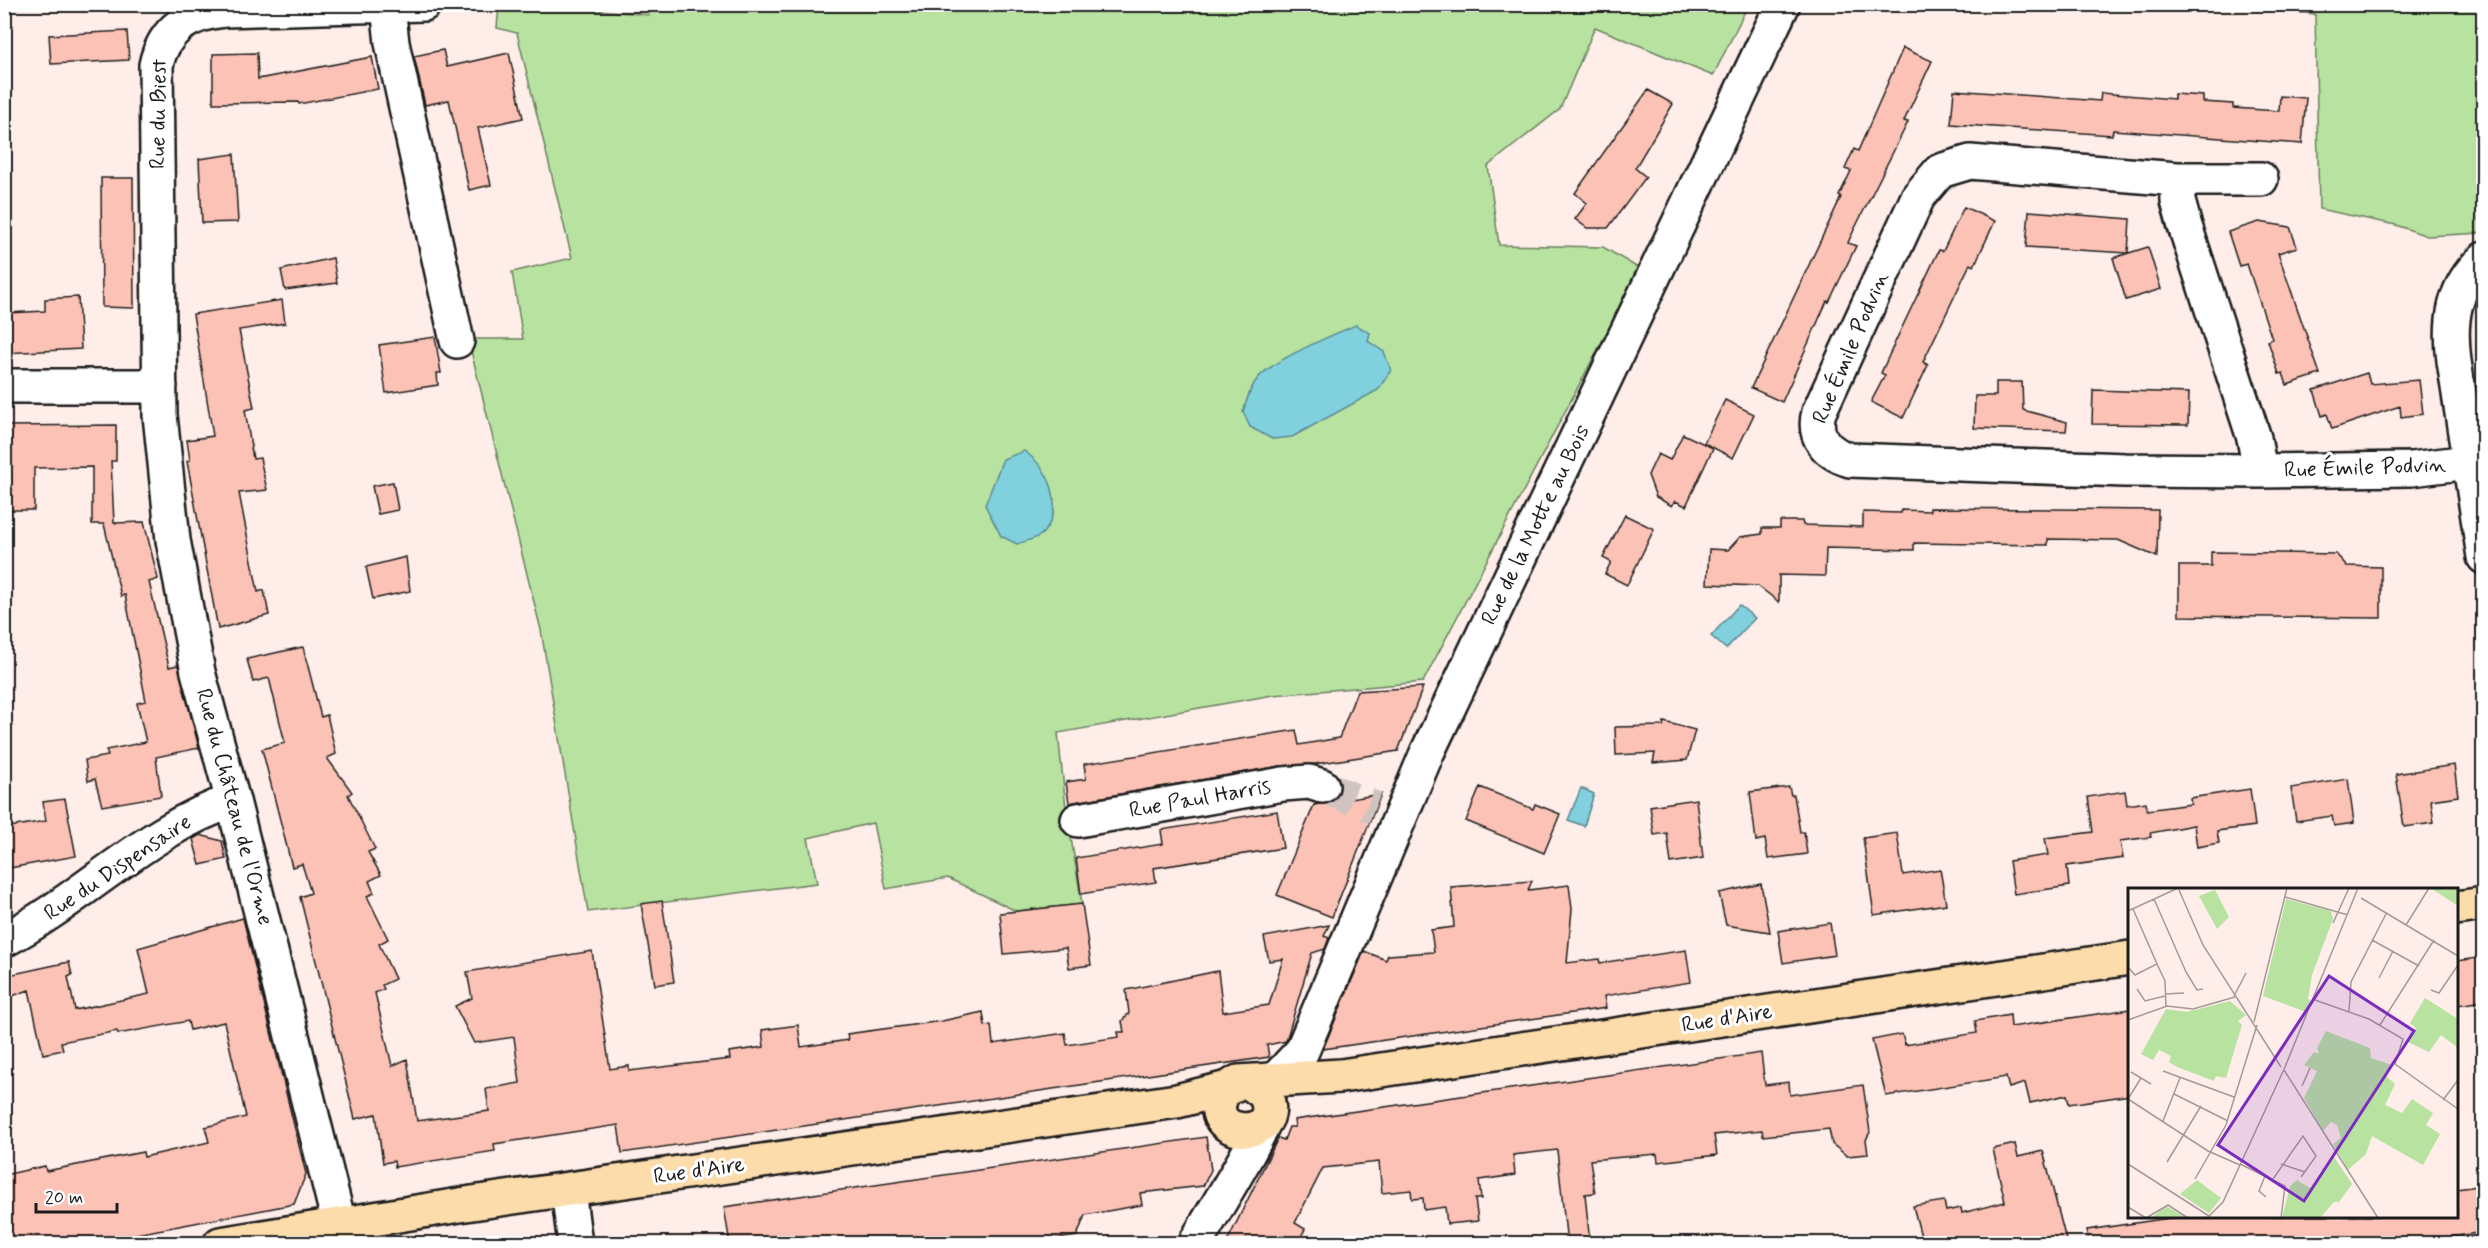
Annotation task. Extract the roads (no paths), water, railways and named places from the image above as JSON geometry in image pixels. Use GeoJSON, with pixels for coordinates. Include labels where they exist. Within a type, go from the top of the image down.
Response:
{"type":"FeatureCollection","features":[{"type":"Feature","properties":{"kind":"main road"},"geometry":{"type":"LineString","coordinates":[[2458,908],[2484,904]]}},
{"type":"Feature","properties":{"kind":"main road","name":"Rue d'Aire"},"geometry":{"type":"LineString","coordinates":[[220,1244],[339,1223],[1177,1101],[1198,1104],[2128,958]]}},
{"type":"Feature","properties":{"kind":"street","name":"Rue du Biest"},"geometry":{"type":"LineString","coordinates":[[160,386],[156,65],[163,42],[169,33],[188,19],[213,11],[424,4]]}},
{"type":"Feature","properties":{"kind":"street","name":"Rue de la Motte au Bois"},"geometry":{"type":"LineString","coordinates":[[1270,1092],[1387,813],[1466,671],[1783,4]]}},
{"type":"Feature","properties":{"kind":"street"},"geometry":{"type":"LineString","coordinates":[[388,6],[392,43],[457,341]]}},
{"type":"Feature","properties":{"kind":"street","name":"Rue Émile Podvin"},"geometry":{"type":"LineString","coordinates":[[2262,179],[2177,179],[1970,162],[1940,171],[1925,186],[1913,208],[1819,412],[1818,431],[1827,448],[1850,460],[2125,470],[2411,469],[2469,462]]}},
{"type":"Feature","properties":{"kind":"street","name":"Rue Émile Podvin"},"geometry":{"type":"LineString","coordinates":[[2177,179],[2180,212],[2254,438],[2260,471]]}},
{"type":"Feature","properties":{"kind":"street"},"geometry":{"type":"LineString","coordinates":[[2484,259],[2465,278],[2458,291],[2452,320],[2454,361],[2484,557]]}},
{"type":"Feature","properties":{"kind":"street"},"geometry":{"type":"LineString","coordinates":[[4,386],[160,386]]}},
{"type":"Feature","properties":{"kind":"street","name":"Rue du Château de l'Orme"},"geometry":{"type":"LineString","coordinates":[[160,386],[162,440],[175,556],[198,672],[233,801],[339,1223]]}},
{"type":"Feature","properties":{"kind":"street","name":"Rue Paul Harris"},"geometry":{"type":"LineString","coordinates":[[1078,820],[1283,784],[1309,782],[1322,786]]}},
{"type":"Feature","properties":{"kind":"street","name":"Rue du Dispensaire"},"geometry":{"type":"LineString","coordinates":[[4,940],[44,917],[169,831],[204,812],[233,801]]}},
{"type":"Feature","properties":{"kind":"street"},"geometry":{"type":"LineString","coordinates":[[1196,1244],[1229,1182],[1234,1157],[1270,1092]]}},
{"type":"Feature","properties":{"kind":"street"},"geometry":{"type":"LineString","coordinates":[[568,1190],[574,1244]]}},
{"type":"Feature","properties":{"kind":"water"},"geometry":{"type":"Polygon","coordinates":[[[1356,325],[1370,333],[1368,341],[1384,352],[1391,370],[1378,390],[1292,437],[1272,439],[1250,427],[1243,412],[1258,378],[1277,363],[1356,325]]]}},
{"type":"Feature","properties":{"kind":"water"},"geometry":{"type":"Polygon","coordinates":[[[1024,451],[1048,478],[1054,500],[1050,522],[1043,533],[1017,544],[1001,536],[985,505],[1003,459],[1024,451]]]}},
{"type":"Feature","properties":{"kind":"water"},"geometry":{"type":"Polygon","coordinates":[[[1739,605],[1755,618],[1726,649],[1711,636],[1739,605]]]}},
{"type":"Feature","properties":{"kind":"water"},"geometry":{"type":"Polygon","coordinates":[[[1581,788],[1594,794],[1584,826],[1568,820],[1581,788]]]}},
{"type":"Feature","properties":{"kind":"tunnel"},"geometry":{"type":"LineString","coordinates":[[1322,786],[1375,808]]}}]}
